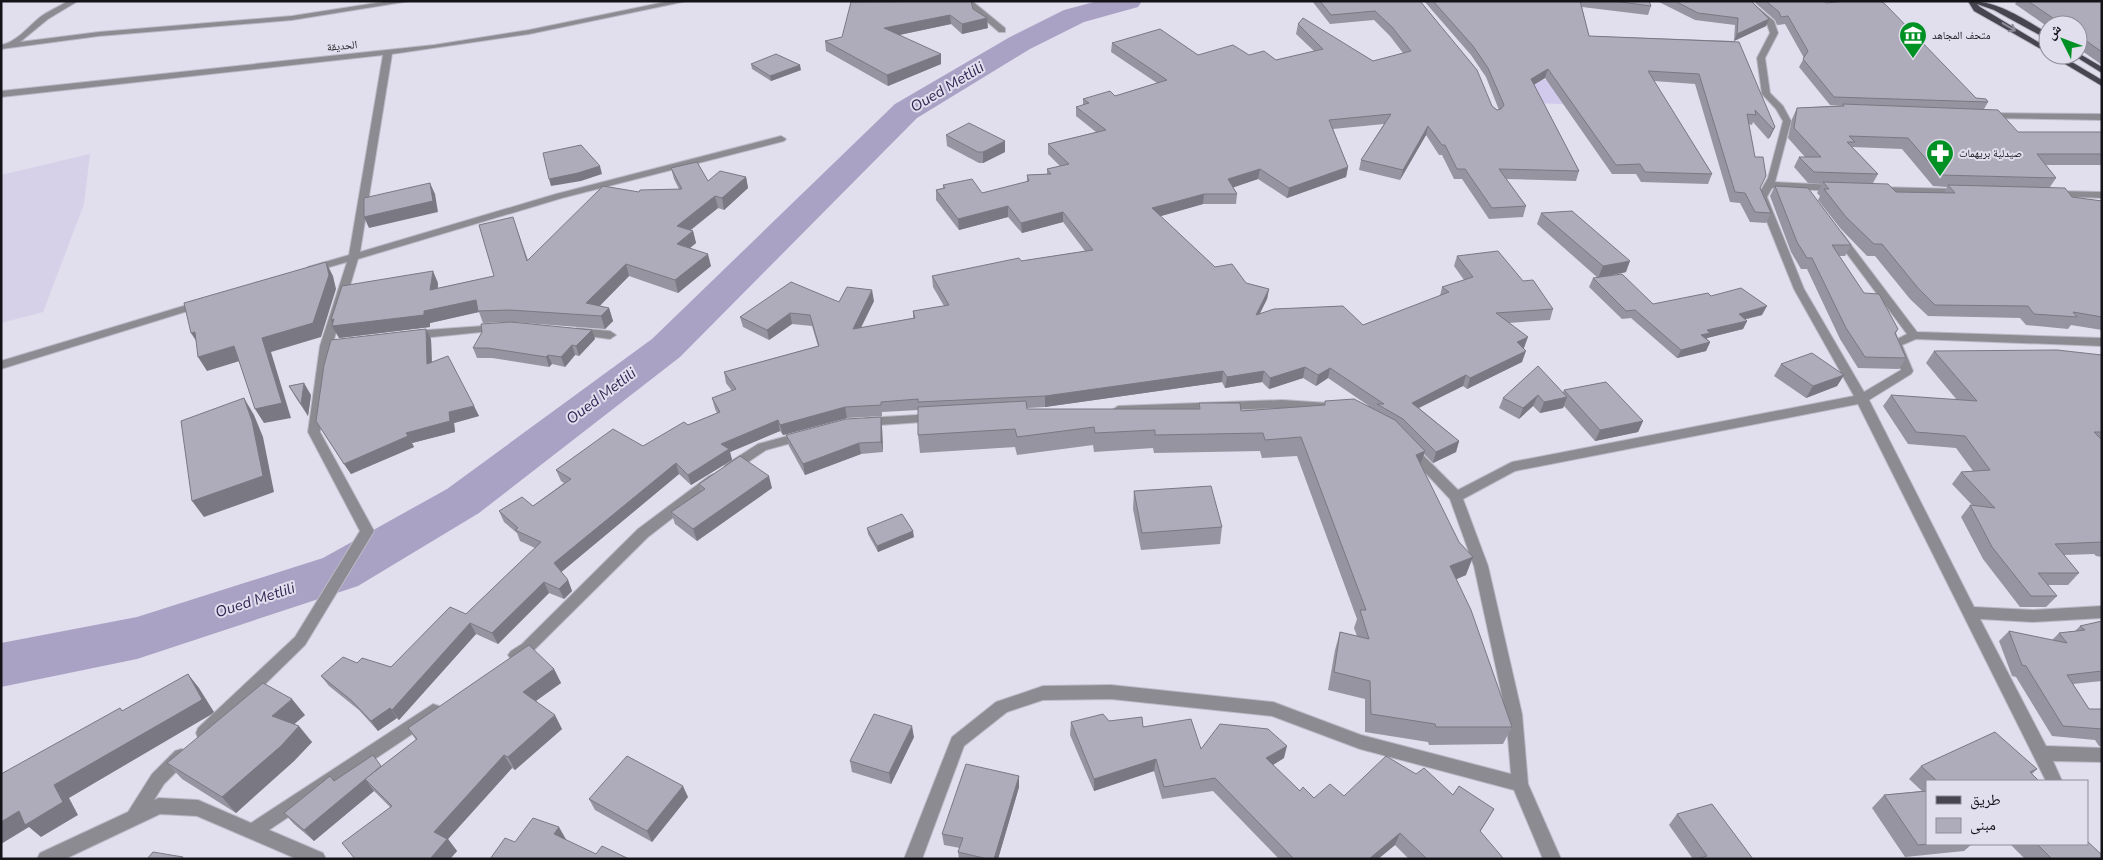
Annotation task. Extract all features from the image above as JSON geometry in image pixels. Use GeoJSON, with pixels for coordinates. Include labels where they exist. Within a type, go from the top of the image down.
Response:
{"type":"FeatureCollection","features":[{"type":"Feature","properties":{"kind":"main road"},"geometry":{"type":"LineString","coordinates":[[1972,1],[1977,9],[2038,45]]}},
{"type":"Feature","properties":{"kind":"main road"},"geometry":{"type":"LineString","coordinates":[[1977,1],[1997,8],[2038,31]]}},
{"type":"Feature","properties":{"kind":"main road"},"geometry":{"type":"LineString","coordinates":[[2088,62],[2102,71]]}},
{"type":"Feature","properties":{"kind":"main road"},"geometry":{"type":"LineString","coordinates":[[2071,65],[2102,84]]}},
{"type":"Feature","properties":{"kind":"street"},"geometry":{"type":"LineString","coordinates":[[3,48],[24,36],[45,17],[74,1]]}},
{"type":"Feature","properties":{"kind":"street"},"geometry":{"type":"LineString","coordinates":[[3,48],[99,34],[292,18],[406,1]]}},
{"type":"Feature","properties":{"kind":"street","name":"الحديقة"},"geometry":{"type":"LineString","coordinates":[[1,94],[388,52],[529,32],[683,1]]}},
{"type":"Feature","properties":{"kind":"street"},"geometry":{"type":"LineString","coordinates":[[968,1],[1002,30]]}},
{"type":"Feature","properties":{"kind":"street"},"geometry":{"type":"LineString","coordinates":[[1745,1],[1771,23],[1774,33],[1761,58],[1766,94],[1784,109],[1787,121],[1773,178],[1762,197],[1799,289],[1862,398],[2042,753],[2054,780]]}},
{"type":"Feature","properties":{"kind":"street"},"geometry":{"type":"LineString","coordinates":[[134,817],[158,778],[300,641],[368,531],[314,432],[330,345],[354,256],[388,52]]}},
{"type":"Feature","properties":{"kind":"street"},"geometry":{"type":"LineString","coordinates":[[1974,115],[2102,117]]}},
{"type":"Feature","properties":{"kind":"street"},"geometry":{"type":"LineString","coordinates":[[299,273],[559,196],[781,139]]}},
{"type":"Feature","properties":{"kind":"street"},"geometry":{"type":"LineString","coordinates":[[1768,185],[1805,192],[1842,189]]}},
{"type":"Feature","properties":{"kind":"street"},"geometry":{"type":"LineString","coordinates":[[1872,189],[1972,192]]}},
{"type":"Feature","properties":{"kind":"street"},"geometry":{"type":"LineString","coordinates":[[2042,194],[2102,195]]}},
{"type":"Feature","properties":{"kind":"street"},"geometry":{"type":"LineString","coordinates":[[1832,226],[1914,335]]}},
{"type":"Feature","properties":{"kind":"street"},"geometry":{"type":"LineString","coordinates":[[1,365],[207,302]]}},
{"type":"Feature","properties":{"kind":"street"},"geometry":{"type":"LineString","coordinates":[[400,337],[455,330],[506,327]]}},
{"type":"Feature","properties":{"kind":"street"},"geometry":{"type":"LineString","coordinates":[[562,331],[610,335]]}},
{"type":"Feature","properties":{"kind":"street"},"geometry":{"type":"LineString","coordinates":[[1456,497],[1512,467],[1862,398],[1907,372],[1896,343],[1914,335],[2102,342]]}},
{"type":"Feature","properties":{"kind":"street"},"geometry":{"type":"LineString","coordinates":[[1105,410],[1282,404],[1342,409]]}},
{"type":"Feature","properties":{"kind":"street"},"geometry":{"type":"LineString","coordinates":[[856,423],[949,417]]}},
{"type":"Feature","properties":{"kind":"street"},"geometry":{"type":"LineString","coordinates":[[502,665],[527,648],[643,533],[700,488],[762,447],[819,431]]}},
{"type":"Feature","properties":{"kind":"street"},"geometry":{"type":"LineString","coordinates":[[1402,441],[1456,497],[1481,566],[1514,714],[1520,784],[1552,859]]}},
{"type":"Feature","properties":{"kind":"street"},"geometry":{"type":"LineString","coordinates":[[1969,612],[2034,616],[2102,612]]}},
{"type":"Feature","properties":{"kind":"street"},"geometry":{"type":"LineString","coordinates":[[913,859],[958,742],[1002,707],[1043,693],[1111,692],[1273,709],[1360,742],[1520,784]]}},
{"type":"Feature","properties":{"kind":"street"},"geometry":{"type":"LineString","coordinates":[[252,832],[444,704]]}},
{"type":"Feature","properties":{"kind":"street"},"geometry":{"type":"LineString","coordinates":[[2042,753],[2102,755]]}},
{"type":"Feature","properties":{"kind":"street"},"geometry":{"type":"LineString","coordinates":[[46,859],[159,806],[198,808],[317,859]]}},
{"type":"Feature","properties":{"kind":"shaded area"},"geometry":{"type":"Polygon","coordinates":[[[1522,79],[1598,82],[1612,106],[1533,103],[1522,79]]]}},
{"type":"Feature","properties":{"kind":"shaded area"},"geometry":{"type":"Polygon","coordinates":[[[90,154],[84,204],[43,312],[1,323],[1,175],[90,154]]]}},
{"type":"Feature","properties":{"kind":"building"},"geometry":{"type":"Polygon","coordinates":[[[971,1],[973,9],[987,18],[962,24],[950,15],[884,28],[941,54],[887,75],[825,41],[842,37],[851,2],[971,1]]]}},
{"type":"Feature","properties":{"kind":"building"},"geometry":{"type":"Polygon","coordinates":[[[1320,1],[1420,1],[1477,70],[1492,106],[1497,110],[1501,109],[1504,105],[1488,68],[1473,46],[1433,1],[1580,1],[1589,36],[1739,42],[1775,127],[1773,129],[1755,110],[1756,115],[1747,114],[1755,157],[1763,157],[1766,176],[1760,188],[1771,213],[1755,212],[1745,193],[1735,192],[1699,74],[1648,71],[1712,174],[1645,172],[1640,164],[1616,165],[1548,69],[1531,79],[1579,171],[1499,169],[1526,206],[1492,208],[1465,169],[1457,169],[1445,145],[1442,145],[1428,126],[1403,170],[1361,160],[1391,114],[1329,120],[1348,167],[1289,188],[1260,169],[1228,179],[1237,194],[1204,194],[1152,208],[1215,267],[1232,264],[1246,283],[1269,289],[1256,315],[1274,309],[1343,306],[1363,325],[1449,292],[1442,287],[1473,277],[1457,256],[1498,251],[1523,281],[1533,280],[1553,309],[1496,313],[1528,337],[1517,342],[1526,351],[1470,378],[1466,375],[1412,403],[1459,441],[1436,452],[1403,419],[1377,404],[1384,404],[1330,368],[1318,375],[1305,367],[1270,378],[1264,371],[1227,377],[1223,371],[1045,396],[918,402],[918,399],[881,402],[881,405],[845,407],[780,425],[778,420],[721,444],[729,449],[688,475],[676,463],[554,563],[568,580],[559,589],[544,582],[492,633],[470,623],[392,710],[390,708],[371,721],[351,700],[321,676],[343,657],[357,663],[362,658],[391,667],[450,607],[466,614],[541,542],[515,530],[518,528],[499,511],[522,497],[533,506],[571,479],[556,470],[613,429],[643,446],[684,422],[688,425],[720,412],[712,398],[736,389],[724,372],[819,346],[810,315],[790,313],[767,330],[740,317],[791,282],[839,302],[847,287],[872,290],[853,329],[915,318],[913,311],[949,305],[932,276],[1019,258],[1021,261],[1093,250],[1063,212],[1021,223],[1008,206],[958,219],[936,190],[945,188],[943,185],[972,179],[982,193],[1029,181],[1027,175],[1051,174],[1047,169],[1069,164],[1048,144],[1106,130],[1076,107],[1089,103],[1083,99],[1110,91],[1115,96],[1167,80],[1112,43],[1160,29],[1198,55],[1233,45],[1249,55],[1264,51],[1276,60],[1323,49],[1298,24],[1303,18],[1373,61],[1411,51],[1392,27],[1375,11],[1331,15],[1320,1]]]}},
{"type":"Feature","properties":{"kind":"building"},"geometry":{"type":"Polygon","coordinates":[[[1613,1],[1649,1],[1651,6],[1613,1]]]}},
{"type":"Feature","properties":{"kind":"building"},"geometry":{"type":"Polygon","coordinates":[[[1675,1],[1751,1],[1769,19],[1737,34],[1738,18],[1698,13],[1675,1]]]}},
{"type":"Feature","properties":{"kind":"building"},"geometry":{"type":"Polygon","coordinates":[[[1766,1],[1824,1],[1826,3],[1880,1],[1976,98],[1986,99],[1988,102],[1834,97],[1803,59],[1808,51],[1788,16],[1781,17],[1779,12],[1766,1]]]}},
{"type":"Feature","properties":{"kind":"building"},"geometry":{"type":"Polygon","coordinates":[[[2028,1],[2102,1],[2102,52],[2088,42],[2088,15],[2048,15],[2028,1]]]}},
{"type":"Feature","properties":{"kind":"building"},"geometry":{"type":"Polygon","coordinates":[[[776,54],[800,65],[770,76],[751,64],[776,54]]]}},
{"type":"Feature","properties":{"kind":"building"},"geometry":{"type":"Polygon","coordinates":[[[1843,104],[1998,110],[2018,132],[2102,132],[2102,154],[2037,154],[2056,178],[1940,175],[1908,138],[1849,136],[1855,142],[1847,142],[1878,174],[1814,172],[1799,157],[1821,157],[1794,128],[1797,108],[1844,106],[1843,104]]]}},
{"type":"Feature","properties":{"kind":"building"},"geometry":{"type":"Polygon","coordinates":[[[969,123],[1005,141],[983,152],[978,152],[946,135],[969,123]]]}},
{"type":"Feature","properties":{"kind":"building"},"geometry":{"type":"Polygon","coordinates":[[[581,145],[600,166],[549,179],[543,153],[581,145]]]}},
{"type":"Feature","properties":{"kind":"building"},"geometry":{"type":"Polygon","coordinates":[[[697,162],[708,181],[720,171],[746,177],[722,198],[715,196],[677,226],[693,231],[677,244],[708,254],[675,280],[626,264],[586,303],[609,308],[601,316],[510,310],[478,311],[476,300],[424,311],[424,315],[332,326],[334,319],[331,320],[342,286],[433,271],[430,290],[494,276],[479,225],[513,217],[527,261],[603,186],[639,192],[640,190],[682,189],[671,168],[697,162]]]}},
{"type":"Feature","properties":{"kind":"building"},"geometry":{"type":"Polygon","coordinates":[[[1823,182],[1888,184],[1896,192],[1955,193],[1948,185],[2065,188],[2072,197],[2102,201],[2102,317],[2073,312],[2077,317],[2034,314],[2028,306],[1935,305],[1918,288],[1882,244],[1874,244],[1846,217],[1824,189],[1829,189],[1823,182]]]}},
{"type":"Feature","properties":{"kind":"building"},"geometry":{"type":"Polygon","coordinates":[[[430,183],[433,201],[364,217],[364,198],[430,183]]]}},
{"type":"Feature","properties":{"kind":"building"},"geometry":{"type":"Polygon","coordinates":[[[1775,186],[1808,188],[1851,245],[1832,245],[1864,293],[1879,294],[1898,329],[1895,333],[1906,358],[1865,357],[1846,328],[1812,258],[1807,258],[1797,242],[1775,186]]]}},
{"type":"Feature","properties":{"kind":"building"},"geometry":{"type":"Polygon","coordinates":[[[1572,211],[1630,261],[1603,266],[1541,213],[1572,211]]]}},
{"type":"Feature","properties":{"kind":"building"},"geometry":{"type":"Polygon","coordinates":[[[326,262],[329,275],[313,323],[262,338],[282,403],[255,409],[234,346],[198,357],[195,332],[191,333],[184,303],[326,262]]]}},
{"type":"Feature","properties":{"kind":"building"},"geometry":{"type":"Polygon","coordinates":[[[1622,274],[1653,304],[1708,293],[1711,296],[1741,288],[1767,306],[1739,314],[1747,321],[1707,330],[1710,333],[1701,335],[1710,342],[1681,350],[1635,310],[1626,311],[1593,278],[1622,274]]]}},
{"type":"Feature","properties":{"kind":"building"},"geometry":{"type":"Polygon","coordinates":[[[511,322],[592,330],[576,346],[572,345],[561,357],[548,355],[546,357],[488,348],[473,348],[482,332],[481,324],[511,322]]]}},
{"type":"Feature","properties":{"kind":"building"},"geometry":{"type":"Polygon","coordinates":[[[426,329],[427,364],[448,356],[474,406],[449,412],[450,421],[406,433],[408,436],[344,464],[316,421],[324,365],[331,340],[426,329]]]}},
{"type":"Feature","properties":{"kind":"building"},"geometry":{"type":"Polygon","coordinates":[[[2057,350],[2102,355],[2102,432],[2094,432],[2102,440],[2102,542],[2055,544],[2079,573],[2038,573],[2057,596],[2031,596],[1992,547],[1970,505],[1995,508],[1961,472],[1990,470],[1965,436],[1916,432],[1891,395],[1977,401],[1934,351],[2057,350]]]}},
{"type":"Feature","properties":{"kind":"building"},"geometry":{"type":"Polygon","coordinates":[[[1812,353],[1844,375],[1813,386],[1781,364],[1812,353]]]}},
{"type":"Feature","properties":{"kind":"building"},"geometry":{"type":"Polygon","coordinates":[[[1538,366],[1567,397],[1544,402],[1538,395],[1523,408],[1503,398],[1538,366]]]}},
{"type":"Feature","properties":{"kind":"building"},"geometry":{"type":"Polygon","coordinates":[[[1606,382],[1643,421],[1600,430],[1564,390],[1606,382]]]}},
{"type":"Feature","properties":{"kind":"building"},"geometry":{"type":"Polygon","coordinates":[[[304,383],[301,404],[289,386],[304,383]]]}},
{"type":"Feature","properties":{"kind":"building"},"geometry":{"type":"Polygon","coordinates":[[[244,398],[252,421],[263,476],[192,501],[181,421],[244,398]]]}},
{"type":"Feature","properties":{"kind":"building"},"geometry":{"type":"Polygon","coordinates":[[[1354,399],[1395,420],[1425,451],[1416,455],[1459,542],[1473,557],[1450,566],[1471,610],[1512,727],[1436,727],[1435,724],[1371,714],[1370,681],[1334,672],[1340,632],[1369,639],[1360,610],[1366,610],[1301,437],[1265,440],[1263,433],[1155,435],[1155,430],[1095,433],[1094,427],[1017,437],[1015,429],[918,435],[918,407],[1026,401],[1027,409],[1200,409],[1199,403],[1240,403],[1241,411],[1325,405],[1325,401],[1354,399]]]}},
{"type":"Feature","properties":{"kind":"building"},"geometry":{"type":"Polygon","coordinates":[[[881,417],[881,442],[859,443],[803,464],[786,435],[846,419],[881,417]]]}},
{"type":"Feature","properties":{"kind":"building"},"geometry":{"type":"Polygon","coordinates":[[[740,456],[769,476],[693,529],[671,512],[705,489],[699,484],[740,456]]]}},
{"type":"Feature","properties":{"kind":"building"},"geometry":{"type":"Polygon","coordinates":[[[1211,486],[1222,527],[1142,533],[1134,491],[1211,486]]]}},
{"type":"Feature","properties":{"kind":"building"},"geometry":{"type":"Polygon","coordinates":[[[902,514],[913,531],[877,546],[867,528],[902,514]]]}},
{"type":"Feature","properties":{"kind":"building"},"geometry":{"type":"Polygon","coordinates":[[[2102,621],[2102,671],[2067,675],[2089,709],[2102,709],[2102,729],[2063,726],[2026,666],[2022,665],[2009,631],[2067,643],[2059,633],[2085,630],[2080,626],[2102,621]]]}},
{"type":"Feature","properties":{"kind":"building"},"geometry":{"type":"Polygon","coordinates":[[[529,645],[554,669],[523,692],[555,715],[508,757],[504,755],[434,832],[447,839],[430,859],[355,859],[342,843],[392,806],[365,779],[417,739],[408,728],[529,645]]]}},
{"type":"Feature","properties":{"kind":"building"},"geometry":{"type":"Polygon","coordinates":[[[188,674],[202,699],[200,701],[54,785],[63,802],[25,825],[19,811],[1,822],[1,774],[120,708],[122,711],[188,674]]]}},
{"type":"Feature","properties":{"kind":"building"},"geometry":{"type":"Polygon","coordinates":[[[263,683],[292,699],[272,716],[299,726],[281,746],[222,797],[167,763],[263,683]]]}},
{"type":"Feature","properties":{"kind":"building"},"geometry":{"type":"Polygon","coordinates":[[[874,714],[912,726],[889,773],[850,761],[874,714]]]}},
{"type":"Feature","properties":{"kind":"building"},"geometry":{"type":"Polygon","coordinates":[[[1103,714],[1109,721],[1142,717],[1143,727],[1191,719],[1201,749],[1220,724],[1268,729],[1287,746],[1266,758],[1300,791],[1303,787],[1314,798],[1330,784],[1344,796],[1386,756],[1416,774],[1424,768],[1453,795],[1459,786],[1494,809],[1480,831],[1503,858],[1427,859],[1400,833],[1369,859],[1294,859],[1215,778],[1164,787],[1156,759],[1094,779],[1071,722],[1103,714]]]}},
{"type":"Feature","properties":{"kind":"building"},"geometry":{"type":"Polygon","coordinates":[[[1995,732],[2037,769],[2030,772],[2038,780],[1936,780],[1921,766],[1995,732]]]}},
{"type":"Feature","properties":{"kind":"building"},"geometry":{"type":"Polygon","coordinates":[[[373,755],[381,766],[304,830],[284,813],[330,776],[334,781],[373,755]]]}},
{"type":"Feature","properties":{"kind":"building"},"geometry":{"type":"Polygon","coordinates":[[[627,756],[683,786],[647,831],[589,799],[627,756]]]}},
{"type":"Feature","properties":{"kind":"building"},"geometry":{"type":"Polygon","coordinates":[[[966,764],[1019,776],[994,859],[958,852],[963,838],[942,834],[966,764]]]}},
{"type":"Feature","properties":{"kind":"building"},"geometry":{"type":"Polygon","coordinates":[[[1926,791],[1926,844],[1918,845],[1884,795],[1926,791]]]}},
{"type":"Feature","properties":{"kind":"building"},"geometry":{"type":"Polygon","coordinates":[[[1712,804],[1753,859],[1696,859],[1707,856],[1677,814],[1712,804]]]}},
{"type":"Feature","properties":{"kind":"building"},"geometry":{"type":"Polygon","coordinates":[[[533,818],[559,827],[554,834],[596,854],[602,846],[629,859],[490,859],[505,838],[515,842],[533,818]]]}},
{"type":"Feature","properties":{"kind":"building"},"geometry":{"type":"Polygon","coordinates":[[[2088,842],[2102,855],[2102,859],[2052,859],[2038,845],[2088,845],[2088,842]]]}},
{"type":"Feature","properties":{"kind":"building"},"geometry":{"type":"Polygon","coordinates":[[[153,852],[183,857],[182,859],[147,859],[153,852]]]}},
{"type":"Feature","properties":{"kind":"waterway","name":"Oued Metlili"},"geometry":{"type":"LineString","coordinates":[[1,665],[137,638],[340,572],[463,501],[666,348],[906,111],[1020,43],[1074,16],[1129,1]]}},
{"type":"Feature","properties":{"kind":"place","name":"متحف المجاهد"},"geometry":{"type":"Point","coordinates":[1913,59]}},
{"type":"Feature","properties":{"kind":"place","name":"صيدلية بريهمات"},"geometry":{"type":"Point","coordinates":[1940,177]}}]}
